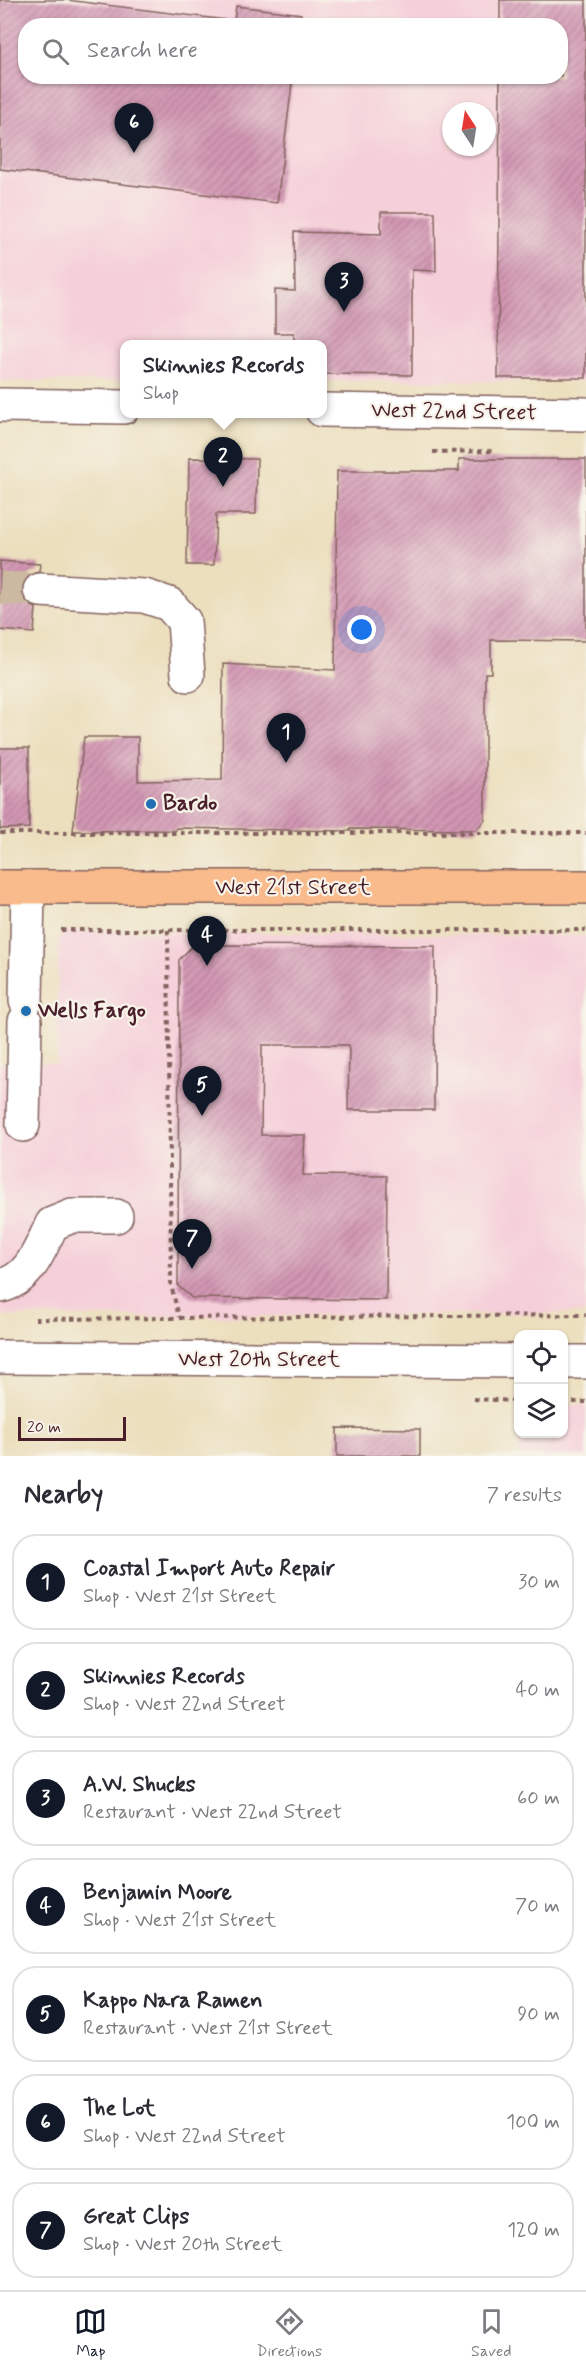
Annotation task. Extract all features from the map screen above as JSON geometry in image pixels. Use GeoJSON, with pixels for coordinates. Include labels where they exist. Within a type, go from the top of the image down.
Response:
{"type":"FeatureCollection","features":[{"type":"Feature","properties":{"kind":"main road","name":"West 21st Street"},"geometry":{"type":"LineString","coordinates":[[14,887],[586,887]]}},
{"type":"Feature","properties":{"kind":"street"},"geometry":{"type":"LineString","coordinates":[[0,405],[120,407]]}},
{"type":"Feature","properties":{"kind":"street","name":"West 22nd Street"},"geometry":{"type":"LineString","coordinates":[[327,410],[586,414]]}},
{"type":"Feature","properties":{"kind":"street"},"geometry":{"type":"LineString","coordinates":[[40,590],[144,596],[169,604],[184,621],[188,675]]}},
{"type":"Feature","properties":{"kind":"street"},"geometry":{"type":"LineString","coordinates":[[14,887],[28,930],[23,1125]]}},
{"type":"Feature","properties":{"kind":"street"},"geometry":{"type":"LineString","coordinates":[[0,1286],[21,1276],[33,1264],[52,1224],[72,1216],[116,1216]]}},
{"type":"Feature","properties":{"kind":"street","name":"West 20th Street"},"geometry":{"type":"LineString","coordinates":[[0,1357],[514,1361]]}},
{"type":"Feature","properties":{"kind":"street"},"geometry":{"type":"LineString","coordinates":[[568,1362],[586,1362]]}},
{"type":"Feature","properties":{"kind":"path"},"geometry":{"type":"LineString","coordinates":[[0,833],[586,833]]}},
{"type":"Feature","properties":{"kind":"path"},"geometry":{"type":"LineString","coordinates":[[28,930],[586,930]]}},
{"type":"Feature","properties":{"kind":"path"},"geometry":{"type":"LineString","coordinates":[[168,930],[171,1285],[179,1317]]}},
{"type":"Feature","properties":{"kind":"path"},"geometry":{"type":"LineString","coordinates":[[34,1319],[586,1315]]}},
{"type":"Feature","properties":{"kind":"path"},"geometry":{"type":"LineString","coordinates":[[467,1398],[514,1401]]}},
{"type":"Feature","properties":{"kind":"path"},"geometry":{"type":"LineString","coordinates":[[568,1402],[586,1402]]}},
{"type":"Feature","properties":{"kind":"shaded area"},"geometry":{"type":"Polygon","coordinates":[[[0,0],[586,0],[586,381],[327,381],[327,340],[120,340],[120,381],[0,381],[0,0]]]}},
{"type":"Feature","properties":{"kind":"shaded area"},"geometry":{"type":"Polygon","coordinates":[[[64,931],[586,936],[586,1313],[179,1317],[0,1316],[0,1064],[57,1063],[58,940],[64,931]]]}},
{"type":"Feature","properties":{"kind":"shaded area"},"geometry":{"type":"Polygon","coordinates":[[[568,1405],[586,1405],[586,1456],[519,1456],[519,1438],[568,1438],[568,1405]]]}},
{"type":"Feature","properties":{"kind":"building"},"geometry":{"type":"Polygon","coordinates":[[[0,0],[66,0],[210,18],[18,18],[18,84],[292,84],[277,203],[0,169],[0,0]]]}},
{"type":"Feature","properties":{"kind":"building"},"geometry":{"type":"Polygon","coordinates":[[[500,0],[586,0],[586,378],[498,378],[500,84],[568,84],[568,18],[500,18],[500,0]]]}},
{"type":"Feature","properties":{"kind":"building"},"geometry":{"type":"Polygon","coordinates":[[[236,6],[301,14],[300,18],[234,18],[236,6]]]}},
{"type":"Feature","properties":{"kind":"building"},"geometry":{"type":"Polygon","coordinates":[[[381,212],[435,212],[436,271],[412,270],[412,375],[327,374],[327,340],[294,340],[294,333],[275,333],[275,290],[295,291],[294,232],[381,234],[381,212]]]}},
{"type":"Feature","properties":{"kind":"building"},"geometry":{"type":"Polygon","coordinates":[[[189,458],[257,459],[256,514],[216,514],[214,565],[187,565],[189,458]]]}},
{"type":"Feature","properties":{"kind":"building"},"geometry":{"type":"Polygon","coordinates":[[[459,459],[586,459],[586,641],[491,640],[491,673],[485,673],[485,820],[476,830],[350,829],[350,831],[176,828],[176,830],[73,831],[84,737],[138,737],[138,781],[222,780],[223,664],[335,670],[337,471],[459,471],[459,459]]]}},
{"type":"Feature","properties":{"kind":"building"},"geometry":{"type":"Polygon","coordinates":[[[0,561],[40,564],[39,572],[25,579],[21,588],[24,599],[36,608],[34,633],[0,630],[0,561]]]}},
{"type":"Feature","properties":{"kind":"building"},"geometry":{"type":"Polygon","coordinates":[[[0,748],[29,748],[29,828],[0,829],[0,748]]]}},
{"type":"Feature","properties":{"kind":"building"},"geometry":{"type":"Polygon","coordinates":[[[193,945],[435,946],[434,1110],[348,1110],[349,1045],[262,1045],[261,1135],[305,1135],[303,1175],[387,1176],[386,1300],[192,1298],[178,1286],[179,960],[193,945]]]}},
{"type":"Feature","properties":{"kind":"building"},"geometry":{"type":"Polygon","coordinates":[[[337,1428],[420,1429],[420,1456],[337,1456],[337,1428]]]}},
{"type":"Feature","properties":{"kind":"tunnel"},"geometry":{"type":"LineString","coordinates":[[0,588],[40,590]]}},
{"type":"Feature","properties":{"kind":"place","name":"The Lot"},"geometry":{"type":"Point","coordinates":[134,153]}},
{"type":"Feature","properties":{"kind":"place","name":"A.W. Shucks"},"geometry":{"type":"Point","coordinates":[344,312]}},
{"type":"Feature","properties":{"kind":"place","name":"Skinnies Records"},"geometry":{"type":"Point","coordinates":[223,487]}},
{"type":"Feature","properties":{"kind":"place","name":"Coastal Import Auto Repair"},"geometry":{"type":"Point","coordinates":[286,763]}},
{"type":"Feature","properties":{"kind":"place","name":"Bardo"},"geometry":{"type":"Point","coordinates":[151,804]}},
{"type":"Feature","properties":{"kind":"place","name":"Benjamin Moore"},"geometry":{"type":"Point","coordinates":[207,966]}},
{"type":"Feature","properties":{"kind":"place","name":"Wells Fargo"},"geometry":{"type":"Point","coordinates":[26,1011]}},
{"type":"Feature","properties":{"kind":"place","name":"Kappo Nara Ramen"},"geometry":{"type":"Point","coordinates":[202,1116]}},
{"type":"Feature","properties":{"kind":"place","name":"Great Clips"},"geometry":{"type":"Point","coordinates":[192,1269]}}]}
